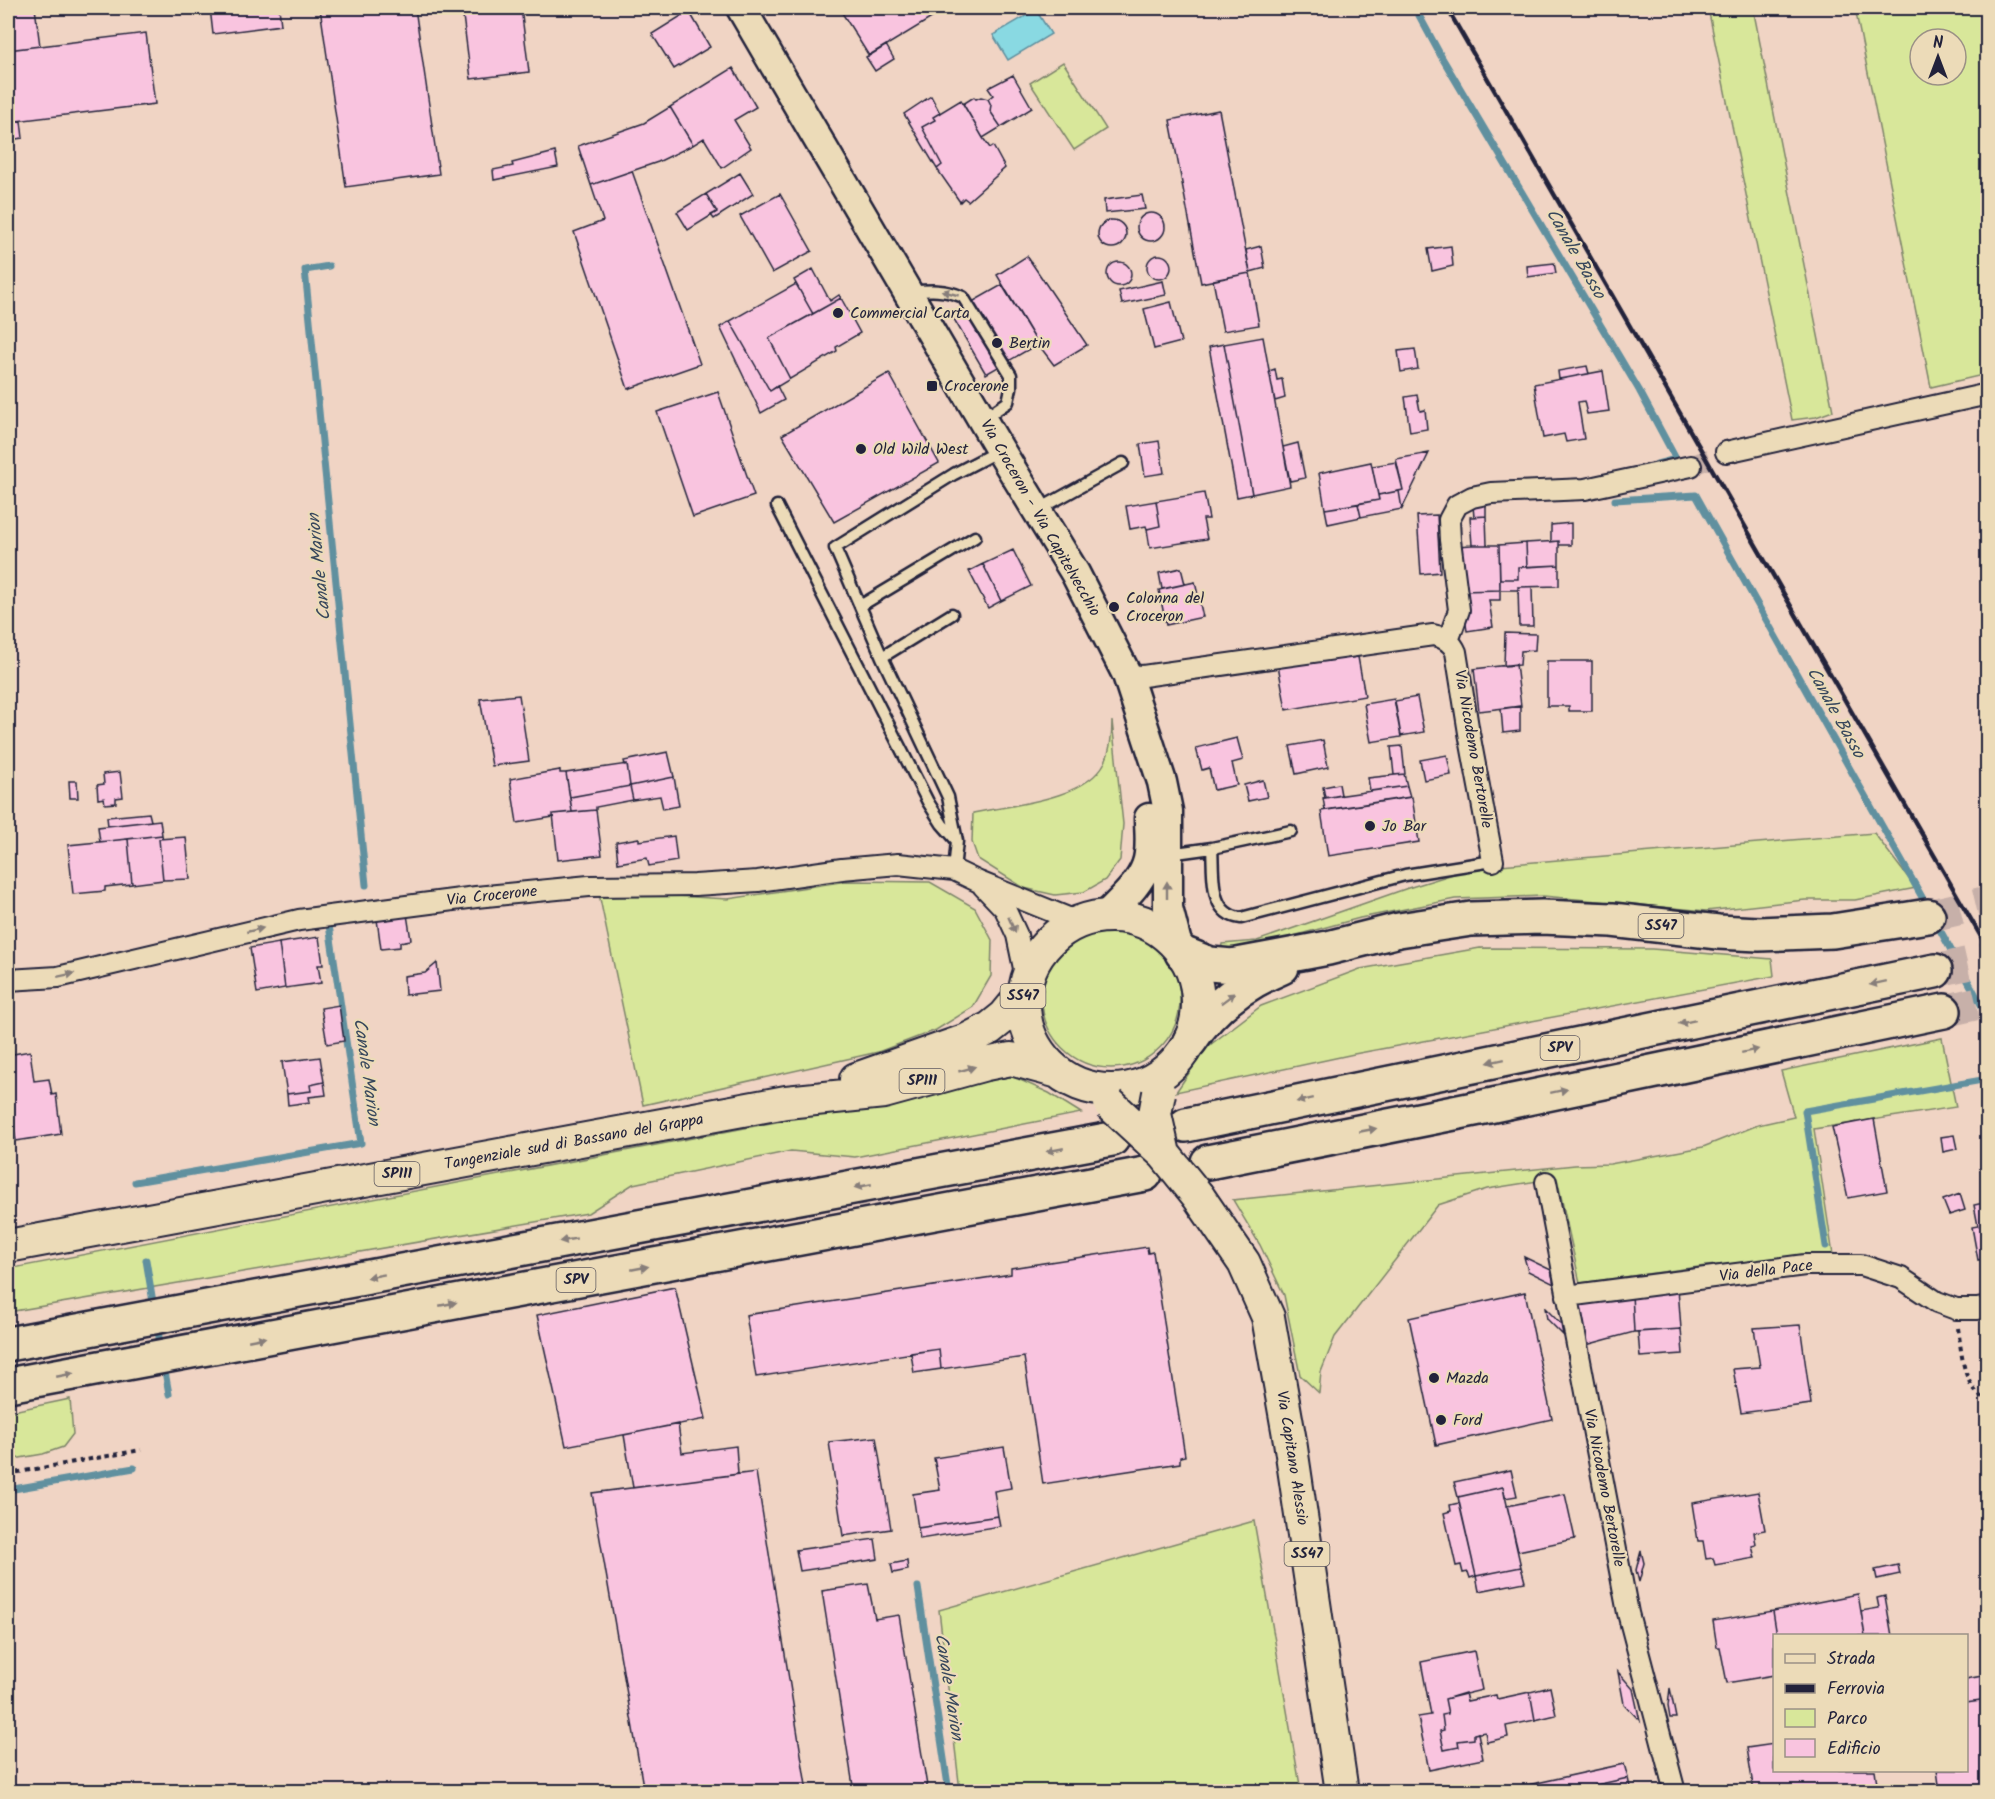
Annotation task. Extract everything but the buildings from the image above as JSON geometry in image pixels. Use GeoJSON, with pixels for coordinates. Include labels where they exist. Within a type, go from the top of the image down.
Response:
{"type":"FeatureCollection","features":[{"type":"Feature","properties":{"kind":"highway","name":"Tangenziale sud di Bassano del Grappa"},"geometry":{"type":"LineString","coordinates":[[1180,950],[1210,964],[1232,966],[1328,948],[1399,930],[1471,918],[1542,917],[1612,920],[1718,932],[1759,934],[1833,931],[1928,916]]}},
{"type":"Feature","properties":{"kind":"highway","name":"Tangenziale sud di Bassano del Grappa"},"geometry":{"type":"LineString","coordinates":[[1190,1041],[1208,1016],[1229,997],[1271,971],[1328,948]]}},
{"type":"Feature","properties":{"kind":"highway","name":"SPV"},"geometry":{"type":"LineString","coordinates":[[1186,1125],[1935,971]]}},
{"type":"Feature","properties":{"kind":"highway"},"geometry":{"type":"LineString","coordinates":[[1208,1162],[1490,1106],[1944,1011]]}},
{"type":"Feature","properties":{"kind":"highway"},"geometry":{"type":"LineString","coordinates":[[8,1344],[1112,1139]]}},
{"type":"Feature","properties":{"kind":"highway","name":"SPV"},"geometry":{"type":"LineString","coordinates":[[8,1386],[1154,1164]]}},
{"type":"Feature","properties":{"kind":"main road","name":"Via Croceron - Via Capitelvecchio"},"geometry":{"type":"LineString","coordinates":[[741,8],[910,292],[1000,450],[1075,573],[1126,675],[1145,733]]}},
{"type":"Feature","properties":{"kind":"main road"},"geometry":{"type":"LineString","coordinates":[[1145,733],[1162,782],[1168,811],[1167,908],[1180,950]]}},
{"type":"Feature","properties":{"kind":"main road"},"geometry":{"type":"LineString","coordinates":[[1093,919],[1140,878],[1147,865],[1149,851],[1145,733]]}},
{"type":"Feature","properties":{"kind":"main road","name":"Tangenziale sud di Bassano del Grappa"},"geometry":{"type":"LineString","coordinates":[[8,1246],[786,1102],[884,1092],[1011,1059],[1055,1071],[1102,1096],[1147,1082],[1164,1080],[1190,1041],[1197,1019],[1198,996],[1193,973],[1180,950],[1164,933],[1146,923],[1127,917],[1093,919],[1060,931],[1046,944],[1034,960],[1025,986],[1005,1016],[990,1028],[967,1040],[915,1060],[786,1102]]}},
{"type":"Feature","properties":{"kind":"main road","name":"Tangenziale sud di Bassano del Grappa"},"geometry":{"type":"LineString","coordinates":[[1025,986],[1025,1023],[1036,1049],[1055,1071]]}},
{"type":"Feature","properties":{"kind":"main road","name":"Via Capitano Alessio"},"geometry":{"type":"LineString","coordinates":[[1154,1164],[1155,1114],[1164,1080]]}},
{"type":"Feature","properties":{"kind":"main road","name":"Via Capitano Alessio"},"geometry":{"type":"LineString","coordinates":[[1102,1096],[1154,1164],[1198,1196],[1244,1263],[1268,1317],[1290,1441],[1342,1791]]}},
{"type":"Feature","properties":{"kind":"street"},"geometry":{"type":"LineString","coordinates":[[1726,452],[1988,394]]}},
{"type":"Feature","properties":{"kind":"street"},"geometry":{"type":"LineString","coordinates":[[1126,675],[1143,676],[1433,635],[1448,641],[1459,610],[1449,520],[1457,505],[1472,497],[1491,492],[1585,489],[1691,466]]}},
{"type":"Feature","properties":{"kind":"street","name":"Via Nicodemo Bertorelle"},"geometry":{"type":"LineString","coordinates":[[1448,641],[1454,646],[1456,652],[1493,861]]}},
{"type":"Feature","properties":{"kind":"street","name":"Via Crocerone"},"geometry":{"type":"LineString","coordinates":[[8,980],[58,977],[299,920],[476,897],[590,886],[695,885],[758,881],[898,864],[954,870],[979,882],[1093,919]]}},
{"type":"Feature","properties":{"kind":"street","name":"Via Crocerone"},"geometry":{"type":"LineString","coordinates":[[979,882],[1005,909],[1017,935],[1025,986]]}},
{"type":"Feature","properties":{"kind":"street","name":"Via Nicodemo Bertorelle"},"geometry":{"type":"LineString","coordinates":[[1546,1182],[1628,1613],[1675,1791]]}},
{"type":"Feature","properties":{"kind":"street","name":"Via della Pace"},"geometry":{"type":"LineString","coordinates":[[1567,1296],[1805,1265],[1861,1265],[1901,1278],[1937,1302],[1956,1309],[1988,1307]]}},
{"type":"Feature","properties":{"kind":"lane"},"geometry":{"type":"LineString","coordinates":[[910,292],[935,289],[963,297],[1011,375],[1008,402],[982,419]]}},
{"type":"Feature","properties":{"kind":"lane"},"geometry":{"type":"LineString","coordinates":[[954,870],[957,841],[948,797],[882,657],[835,548],[954,474],[1000,450]]}},
{"type":"Feature","properties":{"kind":"lane"},"geometry":{"type":"LineString","coordinates":[[1038,510],[1123,463]]}},
{"type":"Feature","properties":{"kind":"lane"},"geometry":{"type":"LineString","coordinates":[[777,506],[928,802],[942,824],[957,841]]}},
{"type":"Feature","properties":{"kind":"lane"},"geometry":{"type":"LineString","coordinates":[[860,606],[975,537]]}},
{"type":"Feature","properties":{"kind":"lane"},"geometry":{"type":"LineString","coordinates":[[882,657],[952,614]]}},
{"type":"Feature","properties":{"kind":"lane"},"geometry":{"type":"LineString","coordinates":[[1168,854],[1212,848],[1291,831]]}},
{"type":"Feature","properties":{"kind":"lane"},"geometry":{"type":"LineString","coordinates":[[1212,848],[1217,902],[1224,912],[1241,918],[1405,875],[1493,861]]}},
{"type":"Feature","properties":{"kind":"path"},"geometry":{"type":"LineString","coordinates":[[1956,1309],[1963,1361],[1970,1384],[1979,1397],[1988,1402]]}},
{"type":"Feature","properties":{"kind":"path"},"geometry":{"type":"LineString","coordinates":[[8,1474],[141,1450]]}},
{"type":"Feature","properties":{"kind":"green space"},"geometry":{"type":"Polygon","coordinates":[[[1708,8],[1753,8],[1833,411],[1816,417],[1792,420],[1708,8]]]}},
{"type":"Feature","properties":{"kind":"green space"},"geometry":{"type":"Polygon","coordinates":[[[1855,8],[1987,8],[1987,374],[1931,387],[1855,8]]]}},
{"type":"Feature","properties":{"kind":"green space"},"geometry":{"type":"Polygon","coordinates":[[[1063,62],[1106,129],[1074,150],[1030,83],[1063,62]]]}},
{"type":"Feature","properties":{"kind":"green space"},"geometry":{"type":"Polygon","coordinates":[[[1112,721],[1123,824],[1120,860],[1105,880],[1084,892],[1055,895],[1024,888],[978,859],[972,842],[973,813],[1046,799],[1082,785],[1095,775],[1105,762],[1111,742],[1112,721]]]}},
{"type":"Feature","properties":{"kind":"green space"},"geometry":{"type":"Polygon","coordinates":[[[1874,833],[1916,888],[1855,900],[1805,900],[1706,911],[1543,896],[1455,899],[1360,918],[1237,951],[1221,949],[1222,944],[1257,941],[1408,888],[1476,867],[1874,833]]]}},
{"type":"Feature","properties":{"kind":"green space"},"geometry":{"type":"Polygon","coordinates":[[[847,881],[930,882],[975,908],[992,940],[991,976],[973,1007],[936,1030],[878,1052],[643,1105],[598,889],[644,888],[676,896],[728,899],[847,881]]]}},
{"type":"Feature","properties":{"kind":"green space"},"geometry":{"type":"Polygon","coordinates":[[[1111,930],[1137,935],[1160,950],[1175,973],[1180,999],[1175,1025],[1160,1048],[1137,1063],[1111,1068],[1085,1063],[1062,1048],[1047,1025],[1042,999],[1047,973],[1062,950],[1085,935],[1111,930]]]}},
{"type":"Feature","properties":{"kind":"green space"},"geometry":{"type":"Polygon","coordinates":[[[1480,948],[1652,949],[1772,959],[1774,976],[1354,1054],[1176,1092],[1206,1048],[1261,1006],[1360,969],[1480,948]]]}},
{"type":"Feature","properties":{"kind":"green space"},"geometry":{"type":"Polygon","coordinates":[[[1942,1038],[1956,1107],[1814,1129],[1833,1255],[1706,1266],[1580,1283],[1557,1178],[1487,1189],[1438,1205],[1335,1337],[1321,1372],[1319,1393],[1300,1375],[1284,1295],[1260,1245],[1233,1200],[1575,1165],[1610,1164],[1703,1147],[1758,1125],[1794,1117],[1781,1071],[1942,1038]]]}},
{"type":"Feature","properties":{"kind":"green space"},"geometry":{"type":"Polygon","coordinates":[[[1009,1075],[1049,1093],[1081,1113],[855,1157],[791,1151],[633,1184],[588,1213],[8,1312],[8,1269],[870,1104],[1009,1075]]]}},
{"type":"Feature","properties":{"kind":"green space"},"geometry":{"type":"Polygon","coordinates":[[[70,1399],[73,1434],[63,1447],[43,1454],[8,1460],[8,1412],[70,1399]]]}},
{"type":"Feature","properties":{"kind":"green space"},"geometry":{"type":"Polygon","coordinates":[[[1254,1521],[1301,1791],[960,1791],[939,1610],[1254,1521]]]}},
{"type":"Feature","properties":{"kind":"water"},"geometry":{"type":"Polygon","coordinates":[[[1036,10],[1051,34],[1008,60],[993,35],[1036,10]]]}},
{"type":"Feature","properties":{"kind":"waterway","name":"Canale Basso"},"geometry":{"type":"LineString","coordinates":[[1415,8],[1441,56],[1639,390],[1676,459],[1657,464]]}},
{"type":"Feature","properties":{"kind":"waterway","name":"Canale Marion"},"geometry":{"type":"LineString","coordinates":[[329,266],[305,270],[366,885]]}},
{"type":"Feature","properties":{"kind":"waterway","name":"Canale Basso"},"geometry":{"type":"LineString","coordinates":[[1615,500],[1696,495],[1927,906]]}},
{"type":"Feature","properties":{"kind":"waterway","name":"Canale Basso"},"geometry":{"type":"LineString","coordinates":[[1935,921],[1988,1017]]}},
{"type":"Feature","properties":{"kind":"waterway","name":"Canale Marion"},"geometry":{"type":"LineString","coordinates":[[135,1182],[361,1143],[329,925],[335,924]]}},
{"type":"Feature","properties":{"kind":"waterway","name":"Canale Basso"},"geometry":{"type":"LineString","coordinates":[[1826,1246],[1805,1111],[1988,1079]]}},
{"type":"Feature","properties":{"kind":"waterway","name":"Canale Marion"},"geometry":{"type":"LineString","coordinates":[[146,1260],[154,1308]]}},
{"type":"Feature","properties":{"kind":"waterway","name":"Canale Marion"},"geometry":{"type":"LineString","coordinates":[[157,1325],[161,1349]]}},
{"type":"Feature","properties":{"kind":"waterway","name":"Canale Marion"},"geometry":{"type":"LineString","coordinates":[[164,1366],[169,1394]]}},
{"type":"Feature","properties":{"kind":"waterway"},"geometry":{"type":"LineString","coordinates":[[8,1490],[134,1468]]}},
{"type":"Feature","properties":{"kind":"waterway","name":"Canale Marion"},"geometry":{"type":"LineString","coordinates":[[918,1587],[949,1792]]}},
{"type":"Feature","properties":{"kind":"tunnel"},"geometry":{"type":"LineString","coordinates":[[1691,466],[1726,452]]}},
{"type":"Feature","properties":{"kind":"tunnel"},"geometry":{"type":"LineString","coordinates":[[1928,916],[1988,902]]}},
{"type":"Feature","properties":{"kind":"tunnel"},"geometry":{"type":"LineString","coordinates":[[1935,971],[1988,959]]}},
{"type":"Feature","properties":{"kind":"tunnel"},"geometry":{"type":"LineString","coordinates":[[1944,1011],[1988,1001]]}},
{"type":"Feature","properties":{"kind":"railway"},"geometry":{"type":"LineString","coordinates":[[1447,8],[1988,949]]}},
{"type":"Feature","properties":{"kind":"place","name":"Commercial Carta"},"geometry":{"type":"Point","coordinates":[838,313]}},
{"type":"Feature","properties":{"kind":"place","name":"Bertin"},"geometry":{"type":"Point","coordinates":[997,343]}},
{"type":"Feature","properties":{"kind":"place","name":"Crocerone"},"geometry":{"type":"Point","coordinates":[932,386]}},
{"type":"Feature","properties":{"kind":"place","name":"Old Wild West"},"geometry":{"type":"Point","coordinates":[861,449]}},
{"type":"Feature","properties":{"kind":"place","name":"Colonna del Croceron"},"geometry":{"type":"Point","coordinates":[1114,607]}},
{"type":"Feature","properties":{"kind":"place","name":"Jo Bar"},"geometry":{"type":"Point","coordinates":[1370,826]}},
{"type":"Feature","properties":{"kind":"place","name":"Mazda"},"geometry":{"type":"Point","coordinates":[1434,1378]}},
{"type":"Feature","properties":{"kind":"place","name":"Ford"},"geometry":{"type":"Point","coordinates":[1441,1420]}}]}
